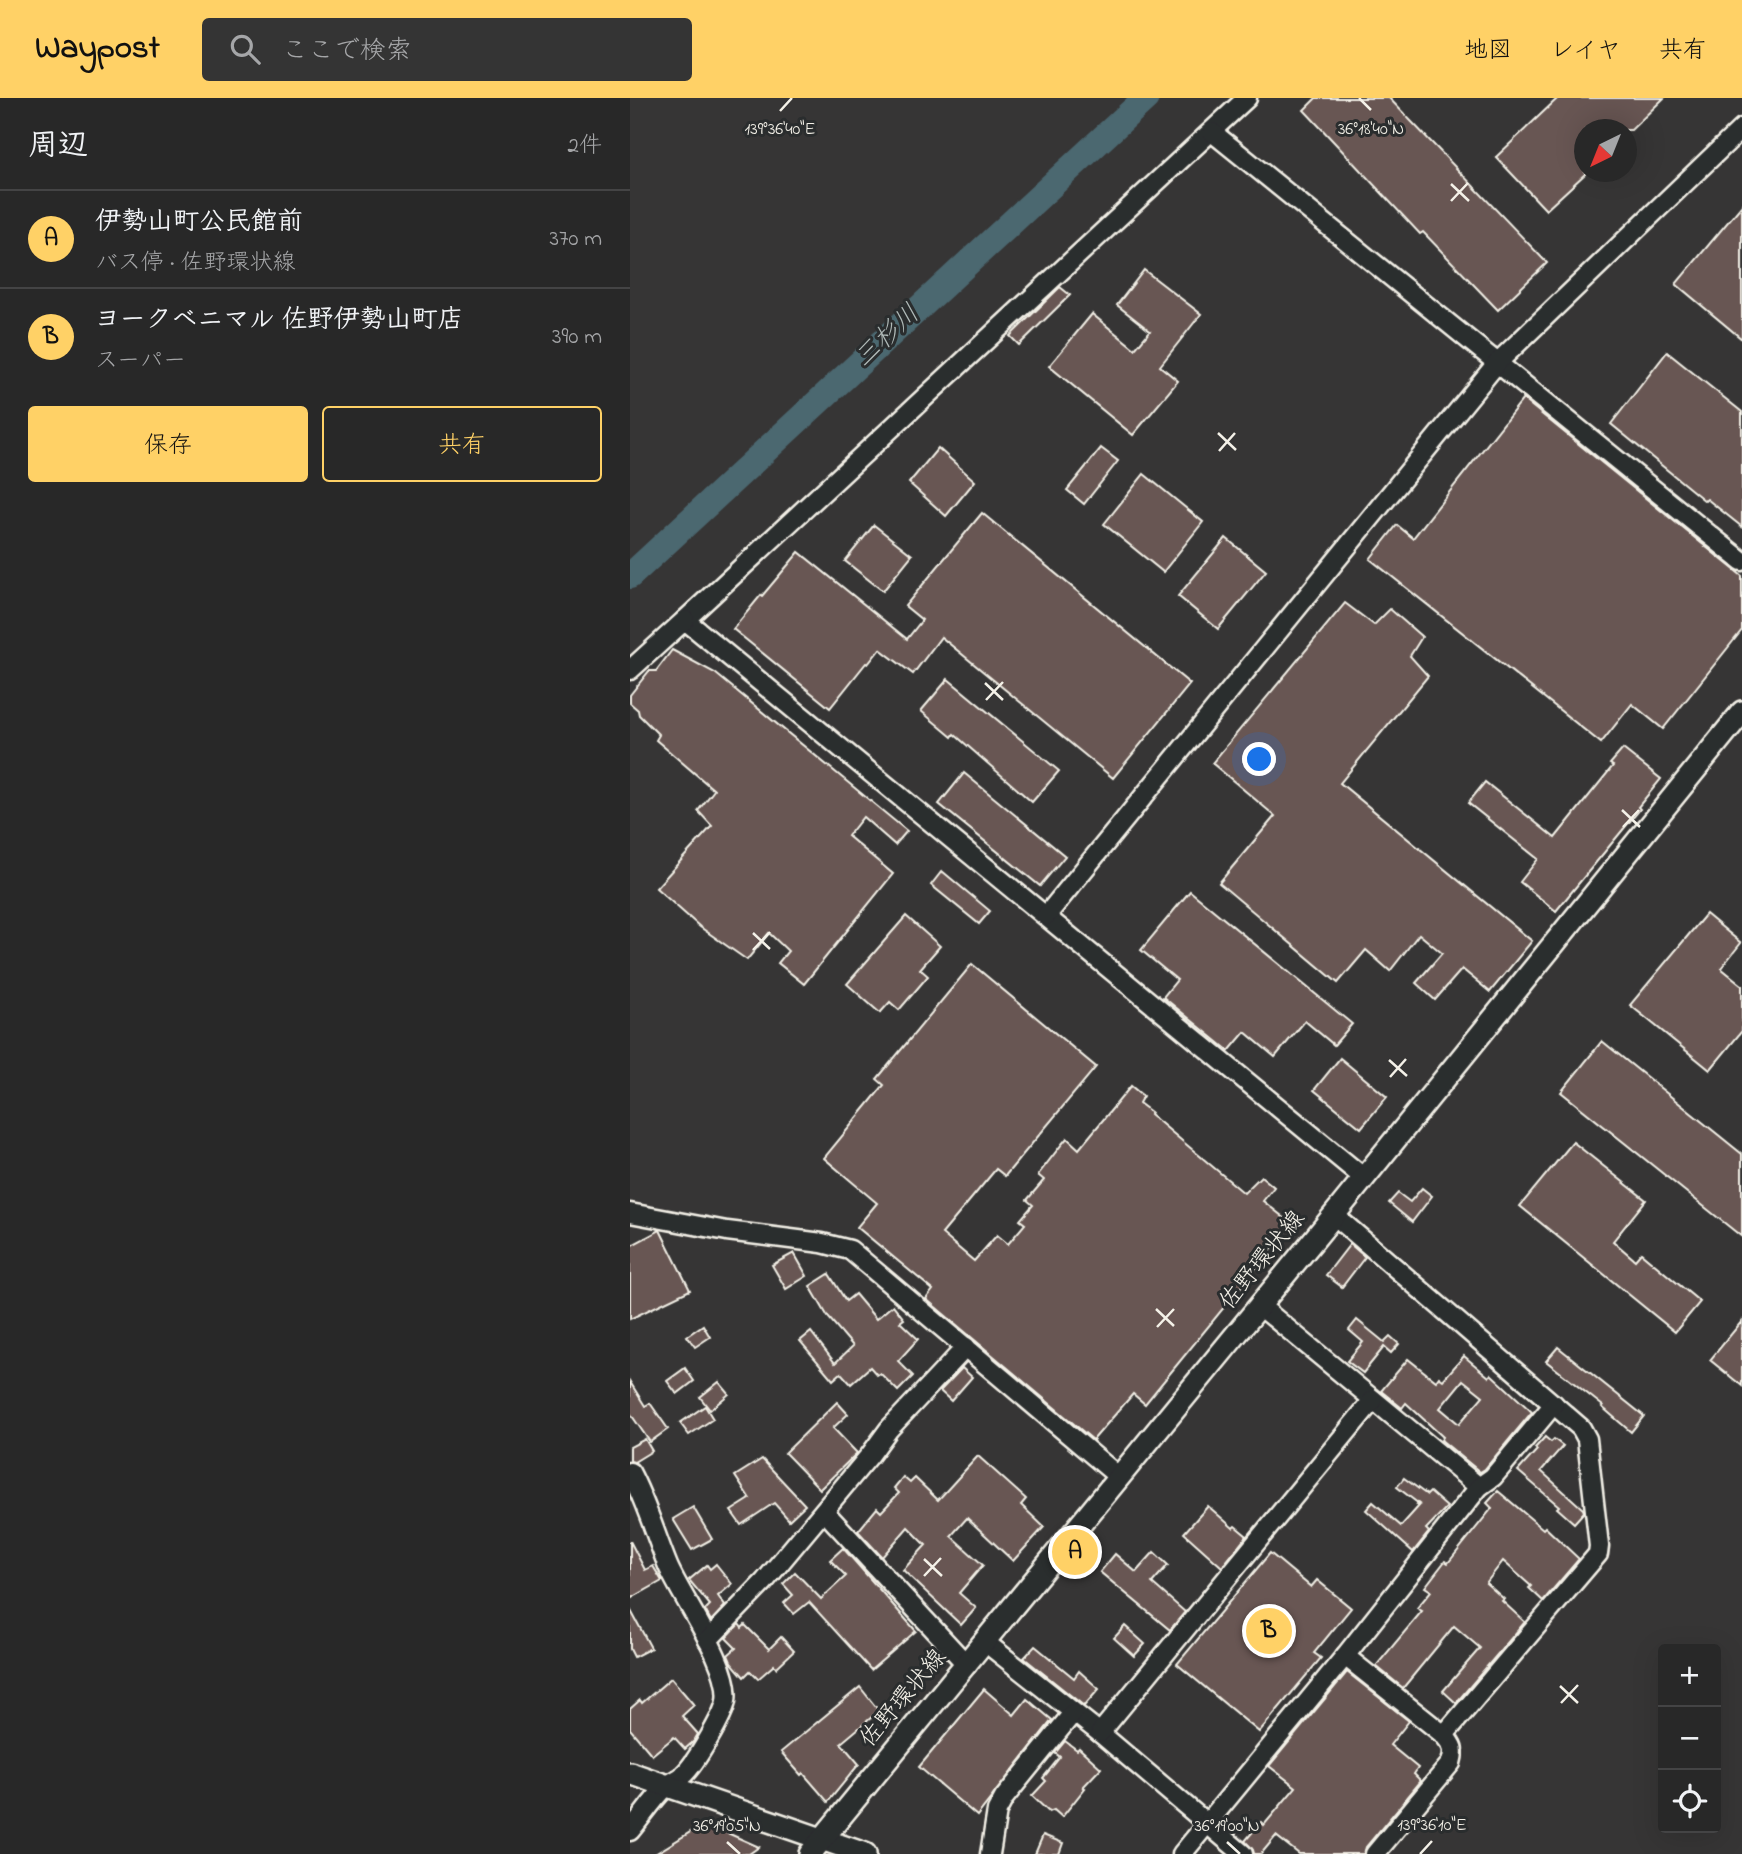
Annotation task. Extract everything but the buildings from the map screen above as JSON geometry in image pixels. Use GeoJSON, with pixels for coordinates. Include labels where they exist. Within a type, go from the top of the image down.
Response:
{"type":"FeatureCollection","features":[{"type":"Feature","properties":{"kind":"main road","name":"佐野環状線"},"geometry":{"type":"LineString","coordinates":[[816,1847],[1742,712]]}},
{"type":"Feature","properties":{"kind":"main road"},"geometry":{"type":"LineString","coordinates":[[630,1773],[816,1847],[865,1854]]}},
{"type":"Feature","properties":{"kind":"street"},"geometry":{"type":"LineString","coordinates":[[630,670],[1247,98]]}},
{"type":"Feature","properties":{"kind":"street"},"geometry":{"type":"LineString","coordinates":[[1046,916],[1497,363],[1742,128]]}},
{"type":"Feature","properties":{"kind":"street"},"geometry":{"type":"LineString","coordinates":[[1212,132],[1742,561]]}},
{"type":"Feature","properties":{"kind":"street"},"geometry":{"type":"LineString","coordinates":[[685,620],[1364,1178]]}},
{"type":"Feature","properties":{"kind":"street"},"geometry":{"type":"LineString","coordinates":[[630,1213],[727,1231],[822,1243],[850,1250],[1119,1477]]}},
{"type":"Feature","properties":{"kind":"street"},"geometry":{"type":"LineString","coordinates":[[1334,1215],[1554,1404],[1581,1428],[1587,1439],[1598,1554],[1444,1735]]}},
{"type":"Feature","properties":{"kind":"street"},"geometry":{"type":"LineString","coordinates":[[1260,1306],[1479,1487]]}},
{"type":"Feature","properties":{"kind":"street"},"geometry":{"type":"LineString","coordinates":[[708,1640],[764,1582],[889,1429],[967,1347]]}},
{"type":"Feature","properties":{"kind":"street"},"geometry":{"type":"LineString","coordinates":[[1100,1733],[1373,1400]]}},
{"type":"Feature","properties":{"kind":"street"},"geometry":{"type":"LineString","coordinates":[[1182,1854],[1345,1656],[1479,1487],[1493,1477],[1554,1404]]}},
{"type":"Feature","properties":{"kind":"street"},"geometry":{"type":"LineString","coordinates":[[630,1472],[668,1568],[708,1640],[724,1679],[727,1700],[718,1724],[684,1775],[667,1786],[630,1832]]}},
{"type":"Feature","properties":{"kind":"street"},"geometry":{"type":"LineString","coordinates":[[824,1511],[967,1665]]}},
{"type":"Feature","properties":{"kind":"street"},"geometry":{"type":"LineString","coordinates":[[985,1642],[1100,1733],[1243,1854]]}},
{"type":"Feature","properties":{"kind":"street"},"geometry":{"type":"LineString","coordinates":[[1345,1656],[1444,1735],[1454,1751],[1451,1763],[1375,1854]]}},
{"type":"Feature","properties":{"kind":"street"},"geometry":{"type":"LineString","coordinates":[[990,1854],[998,1811],[1004,1798],[1073,1713]]}},
{"type":"Feature","properties":{"kind":"waterway","name":"三杉川"},"geometry":{"type":"LineString","coordinates":[[630,576],[1146,98]]}},
{"type":"Feature","properties":{"kind":"place","name":"伊勢山町公民館前"},"geometry":{"type":"Point","coordinates":[1075,1552]}},
{"type":"Feature","properties":{"kind":"place","name":"ヨークベニマル 佐野伊勢山町店"},"geometry":{"type":"Point","coordinates":[1269,1631]}}]}
